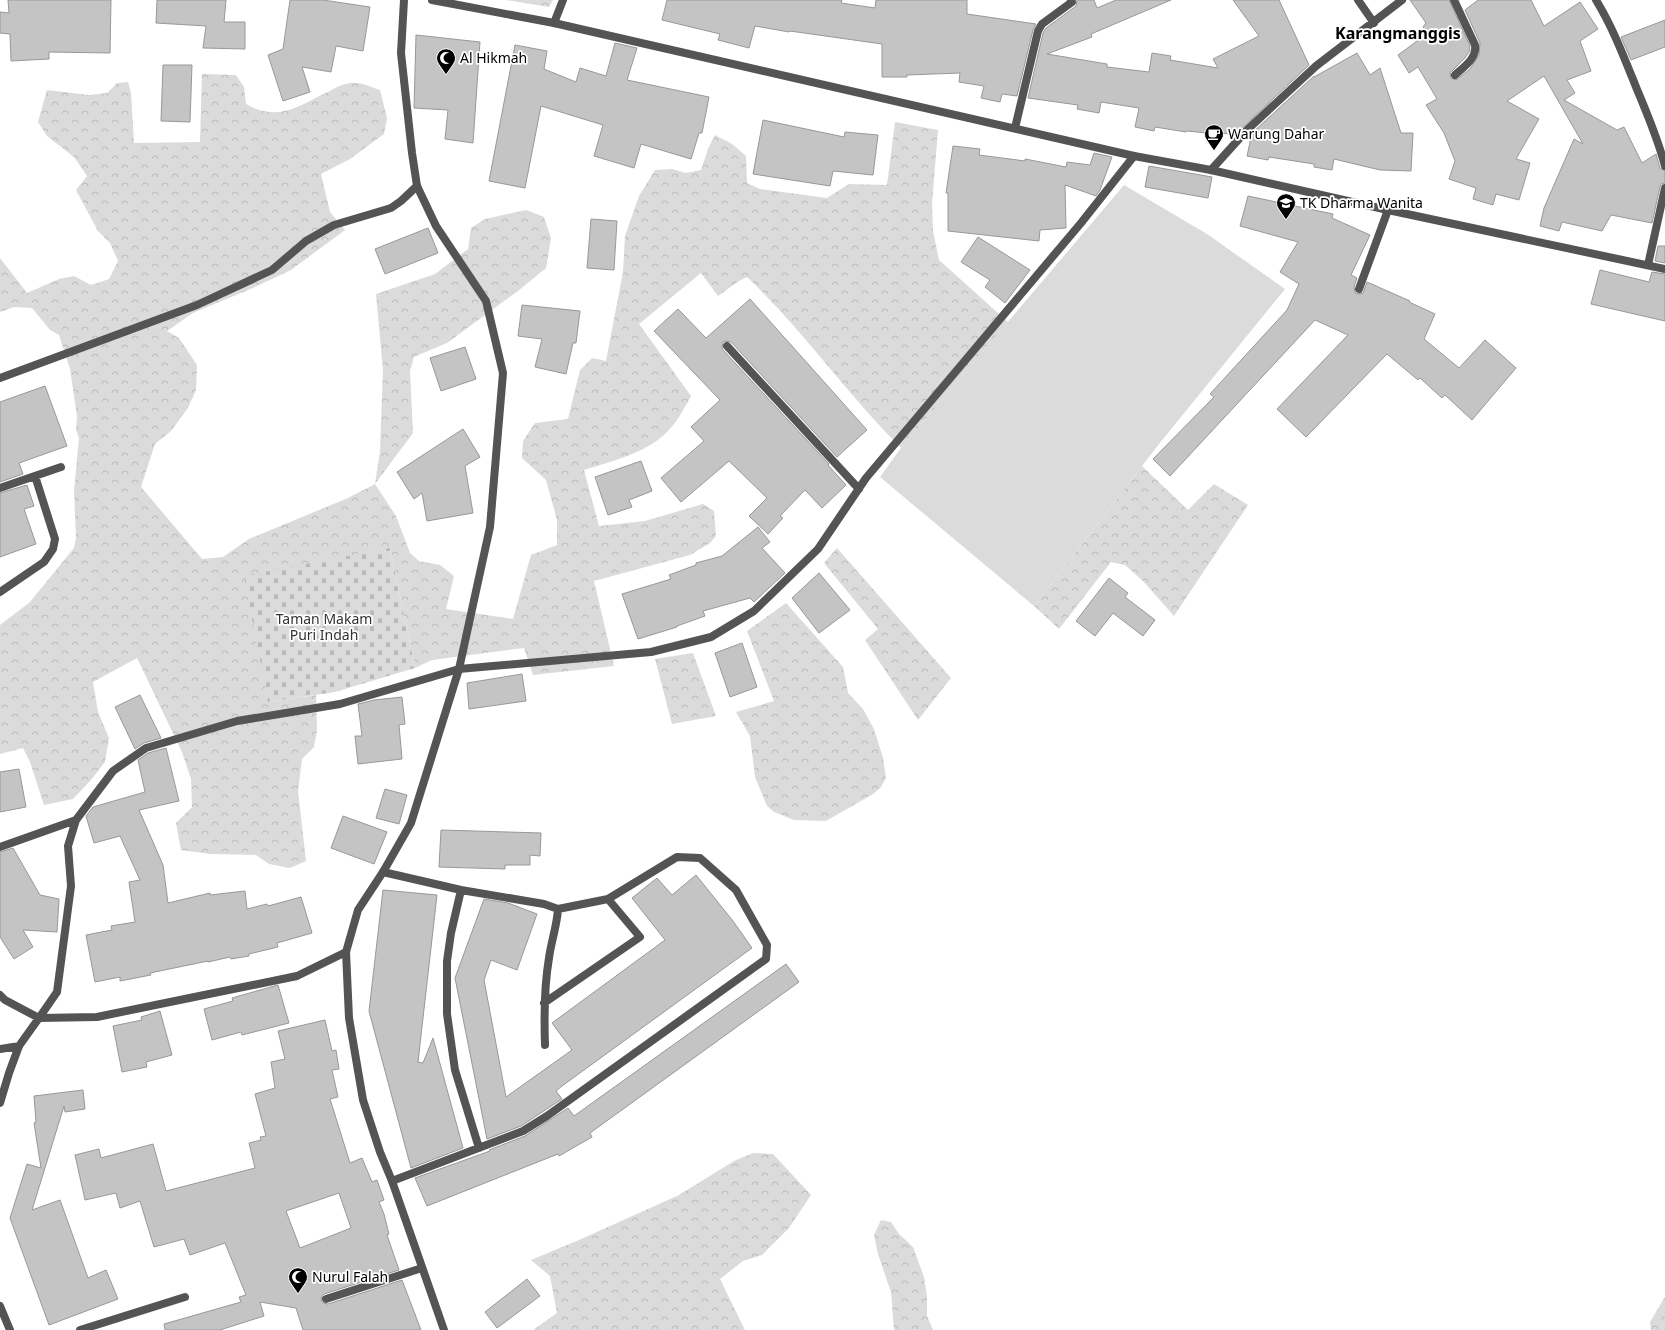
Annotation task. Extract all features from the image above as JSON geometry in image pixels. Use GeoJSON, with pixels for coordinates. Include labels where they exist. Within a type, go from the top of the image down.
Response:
{"type":"FeatureCollection","features":[{"type":"Feature","properties":{"kind":"street"},"geometry":{"type":"LineString","coordinates":[[404,0],[401,53],[417,186],[436,226],[486,301],[503,373],[490,527],[458,669],[411,823],[383,872],[358,910],[346,952],[349,1018],[364,1100],[380,1152],[392,1181],[444,1330]]}},
{"type":"Feature","properties":{"kind":"street"},"geometry":{"type":"LineString","coordinates":[[432,0],[554,23],[1134,156],[1211,170],[1388,210],[1665,269]]}},
{"type":"Feature","properties":{"kind":"street"},"geometry":{"type":"LineString","coordinates":[[554,23],[563,0]]}},
{"type":"Feature","properties":{"kind":"street"},"geometry":{"type":"LineString","coordinates":[[1015,128],[1038,31],[1042,24],[1072,2],[1071,0]]}},
{"type":"Feature","properties":{"kind":"street"},"geometry":{"type":"LineString","coordinates":[[1358,0],[1374,23]]}},
{"type":"Feature","properties":{"kind":"street"},"geometry":{"type":"LineString","coordinates":[[1211,170],[1248,128],[1316,66],[1402,0]]}},
{"type":"Feature","properties":{"kind":"street"},"geometry":{"type":"LineString","coordinates":[[1454,0],[1476,45],[1475,56],[1456,75]]}},
{"type":"Feature","properties":{"kind":"street"},"geometry":{"type":"LineString","coordinates":[[1596,0],[1608,20],[1622,53],[1659,144],[1665,166]]}},
{"type":"Feature","properties":{"kind":"street"},"geometry":{"type":"LineString","coordinates":[[0,1103],[19,1046],[57,992],[71,886],[68,846],[76,820],[113,771],[146,748],[237,720],[340,704],[458,669],[651,652],[711,637],[754,611],[818,549],[859,489],[1081,223],[1134,156]]}},
{"type":"Feature","properties":{"kind":"street"},"geometry":{"type":"LineString","coordinates":[[0,378],[197,305],[272,270],[306,241],[334,225],[391,208],[417,186]]}},
{"type":"Feature","properties":{"kind":"street"},"geometry":{"type":"LineString","coordinates":[[1648,265],[1665,188]]}},
{"type":"Feature","properties":{"kind":"street"},"geometry":{"type":"LineString","coordinates":[[1359,288],[1388,210]]}},
{"type":"Feature","properties":{"kind":"street"},"geometry":{"type":"LineString","coordinates":[[728,346],[859,489]]}},
{"type":"Feature","properties":{"kind":"street"},"geometry":{"type":"LineString","coordinates":[[0,488],[61,467]]}},
{"type":"Feature","properties":{"kind":"street"},"geometry":{"type":"LineString","coordinates":[[0,592],[44,562],[54,549],[54,539],[35,476]]}},
{"type":"Feature","properties":{"kind":"street"},"geometry":{"type":"LineString","coordinates":[[0,847],[76,820]]}},
{"type":"Feature","properties":{"kind":"street"},"geometry":{"type":"LineString","coordinates":[[383,872],[461,890],[544,904],[558,909],[608,899],[677,857],[700,858],[736,890],[767,945],[766,959],[547,1116],[523,1131],[392,1181]]}},
{"type":"Feature","properties":{"kind":"street"},"geometry":{"type":"LineString","coordinates":[[461,890],[451,933],[447,961],[447,1014],[456,1070],[479,1148]]}},
{"type":"Feature","properties":{"kind":"street"},"geometry":{"type":"LineString","coordinates":[[544,1004],[640,937],[608,899]]}},
{"type":"Feature","properties":{"kind":"street"},"geometry":{"type":"LineString","coordinates":[[545,1045],[544,1004],[549,958],[557,922],[558,909]]}},
{"type":"Feature","properties":{"kind":"street"},"geometry":{"type":"LineString","coordinates":[[0,995],[5,1000],[39,1018],[97,1017],[297,976],[346,952]]}},
{"type":"Feature","properties":{"kind":"street"},"geometry":{"type":"LineString","coordinates":[[0,1049],[19,1046]]}},
{"type":"Feature","properties":{"kind":"street"},"geometry":{"type":"LineString","coordinates":[[326,1299],[422,1268]]}},
{"type":"Feature","properties":{"kind":"street"},"geometry":{"type":"LineString","coordinates":[[80,1330],[185,1298]]}},
{"type":"Feature","properties":{"kind":"street"},"geometry":{"type":"LineString","coordinates":[[0,1306],[10,1330]]}},
{"type":"Feature","properties":{"kind":"green space"},"geometry":{"type":"Polygon","coordinates":[[[506,0],[553,0],[549,7],[506,0]]]}},
{"type":"Feature","properties":{"kind":"green space"},"geometry":{"type":"Polygon","coordinates":[[[202,74],[236,75],[244,87],[246,104],[269,112],[289,110],[346,84],[362,84],[380,90],[387,118],[384,134],[350,159],[321,174],[330,212],[345,230],[291,270],[253,288],[193,313],[167,331],[179,338],[197,365],[196,390],[188,408],[171,431],[155,444],[141,487],[202,559],[223,557],[249,539],[348,498],[375,484],[396,516],[410,553],[419,561],[440,565],[454,576],[446,609],[513,619],[531,555],[557,545],[557,520],[546,480],[522,458],[523,441],[535,423],[568,419],[580,370],[592,358],[606,361],[623,272],[625,236],[639,196],[655,170],[672,169],[686,173],[701,170],[708,149],[715,135],[732,144],[746,156],[747,183],[760,189],[827,198],[849,184],[887,185],[895,122],[938,130],[932,204],[933,231],[939,260],[1008,322],[901,448],[862,406],[787,318],[747,277],[718,296],[701,273],[639,324],[691,396],[683,411],[665,434],[647,447],[627,456],[584,470],[599,526],[645,521],[703,504],[714,511],[716,536],[710,543],[690,555],[594,581],[614,666],[533,675],[524,648],[432,660],[415,668],[390,548],[268,702],[316,695],[317,730],[314,747],[302,759],[298,791],[306,861],[290,868],[269,864],[256,855],[210,854],[181,850],[176,823],[192,807],[191,779],[182,752],[137,658],[93,682],[98,712],[109,738],[105,762],[73,799],[44,805],[30,762],[23,748],[0,754],[0,625],[30,602],[74,548],[76,538],[74,491],[79,438],[76,430],[77,416],[70,369],[59,335],[50,330],[32,308],[14,307],[0,312],[0,258],[27,293],[59,279],[74,276],[91,285],[109,279],[118,261],[110,243],[98,231],[76,190],[87,176],[74,157],[47,136],[38,122],[47,90],[89,95],[107,93],[117,83],[128,82],[131,93],[134,143],[200,142],[202,74]]]}},
{"type":"Feature","properties":{"kind":"green space"},"geometry":{"type":"Polygon","coordinates":[[[1124,185],[1207,234],[1285,289],[1159,444],[1034,606],[880,477],[901,448],[1124,185]]]}},
{"type":"Feature","properties":{"kind":"green space"},"geometry":{"type":"Polygon","coordinates":[[[526,210],[544,217],[551,238],[546,268],[518,291],[447,343],[414,357],[410,371],[413,433],[375,484],[380,451],[383,370],[376,294],[435,274],[468,249],[471,228],[485,219],[526,210]]]}},
{"type":"Feature","properties":{"kind":"green space"},"geometry":{"type":"Polygon","coordinates":[[[1142,466],[1188,510],[1214,484],[1248,505],[1174,616],[1143,581],[1125,565],[1111,562],[1059,629],[1034,606],[1142,466]]]}},
{"type":"Feature","properties":{"kind":"green space","name":"Taman Makam Puri Indah"},"geometry":{"type":"Polygon","coordinates":[[[390,548],[415,668],[335,692],[268,702],[244,576],[390,548]]]}},
{"type":"Feature","properties":{"kind":"green space"},"geometry":{"type":"Polygon","coordinates":[[[837,548],[951,678],[918,720],[865,640],[878,629],[824,563],[837,548]]]}},
{"type":"Feature","properties":{"kind":"green space"},"geometry":{"type":"Polygon","coordinates":[[[786,603],[843,667],[848,693],[863,709],[874,729],[883,758],[886,778],[881,787],[873,794],[826,821],[794,820],[774,812],[767,806],[755,777],[750,736],[736,712],[774,701],[747,631],[786,603]]]}},
{"type":"Feature","properties":{"kind":"green space"},"geometry":{"type":"Polygon","coordinates":[[[693,653],[716,716],[672,724],[655,659],[693,653]]]}},
{"type":"Feature","properties":{"kind":"green space"},"geometry":{"type":"Polygon","coordinates":[[[753,1153],[773,1154],[811,1195],[789,1228],[762,1255],[743,1261],[720,1279],[745,1330],[533,1330],[557,1313],[550,1276],[531,1260],[679,1195],[734,1161],[753,1153]]]}},
{"type":"Feature","properties":{"kind":"green space"},"geometry":{"type":"Polygon","coordinates":[[[881,1220],[891,1222],[899,1234],[913,1247],[924,1277],[927,1296],[927,1316],[933,1330],[894,1330],[891,1292],[878,1254],[874,1235],[881,1220]]]}},
{"type":"Feature","properties":{"kind":"green space"},"geometry":{"type":"Polygon","coordinates":[[[1665,1297],[1665,1330],[1651,1330],[1650,1322],[1665,1297]]]}},
{"type":"Feature","properties":{"kind":"building"},"geometry":{"type":"Polygon","coordinates":[[[8,0],[111,0],[110,53],[49,52],[49,59],[11,61],[10,34],[0,33],[0,12],[9,13],[8,0]]]}},
{"type":"Feature","properties":{"kind":"building"},"geometry":{"type":"Polygon","coordinates":[[[157,0],[226,0],[224,22],[245,22],[245,49],[203,48],[206,26],[156,23],[157,0]]]}},
{"type":"Feature","properties":{"kind":"building"},"geometry":{"type":"Polygon","coordinates":[[[290,0],[323,0],[370,7],[363,51],[336,46],[331,72],[302,67],[310,92],[283,101],[268,55],[283,49],[290,0]]]}},
{"type":"Feature","properties":{"kind":"building"},"geometry":{"type":"Polygon","coordinates":[[[667,0],[842,0],[841,3],[875,8],[876,0],[967,0],[967,14],[1036,24],[1033,30],[1017,96],[1002,94],[1000,102],[981,98],[984,86],[959,82],[960,73],[907,75],[907,77],[882,77],[882,44],[755,26],[749,48],[718,40],[720,34],[662,20],[667,0]]]}},
{"type":"Feature","properties":{"kind":"building"},"geometry":{"type":"Polygon","coordinates":[[[1077,0],[1094,0],[1097,8],[1116,0],[1171,0],[1091,34],[1092,37],[1047,54],[1107,64],[1107,67],[1149,72],[1152,53],[1171,56],[1170,60],[1218,68],[1213,59],[1259,36],[1233,0],[1279,0],[1309,65],[1236,134],[1186,132],[1155,127],[1154,131],[1135,127],[1139,108],[1101,102],[1099,113],[1077,109],[1078,105],[1028,98],[1043,33],[1046,28],[1076,6],[1077,0]]]}},
{"type":"Feature","properties":{"kind":"building"},"geometry":{"type":"Polygon","coordinates":[[[1410,0],[1449,0],[1470,46],[1469,52],[1465,58],[1450,73],[1451,78],[1456,80],[1470,69],[1479,55],[1480,43],[1465,10],[1478,0],[1531,0],[1544,26],[1580,2],[1598,29],[1580,41],[1591,71],[1567,80],[1575,93],[1564,100],[1617,130],[1624,127],[1642,163],[1656,154],[1660,168],[1665,171],[1665,183],[1661,184],[1660,187],[1652,223],[1611,215],[1602,231],[1562,222],[1559,231],[1540,226],[1544,208],[1574,139],[1583,144],[1544,76],[1507,101],[1539,119],[1516,159],[1530,163],[1519,200],[1496,194],[1493,205],[1473,199],[1476,188],[1449,179],[1455,161],[1444,133],[1426,105],[1437,99],[1418,67],[1409,73],[1398,55],[1428,33],[1423,27],[1426,23],[1410,0]]]}},
{"type":"Feature","properties":{"kind":"building"},"geometry":{"type":"Polygon","coordinates":[[[1665,20],[1665,47],[1631,60],[1621,37],[1665,20]]]}},
{"type":"Feature","properties":{"kind":"building","name":"Al Hikmah"},"geometry":{"type":"Polygon","coordinates":[[[416,35],[480,42],[473,143],[445,139],[448,110],[414,108],[416,35]]]}},
{"type":"Feature","properties":{"kind":"building"},"geometry":{"type":"Polygon","coordinates":[[[615,43],[637,48],[627,80],[709,97],[702,133],[699,133],[691,159],[641,144],[634,168],[594,156],[603,125],[541,106],[525,188],[489,181],[515,45],[547,51],[544,69],[576,82],[580,68],[606,76],[615,43]]]}},
{"type":"Feature","properties":{"kind":"building"},"geometry":{"type":"Polygon","coordinates":[[[1357,53],[1370,75],[1380,68],[1401,133],[1413,133],[1411,171],[1380,170],[1334,159],[1332,170],[1314,167],[1314,164],[1269,157],[1268,160],[1247,156],[1252,133],[1314,76],[1357,53]]]}},
{"type":"Feature","properties":{"kind":"building"},"geometry":{"type":"Polygon","coordinates":[[[163,65],[192,65],[190,122],[161,121],[163,65]]]}},
{"type":"Feature","properties":{"kind":"building"},"geometry":{"type":"Polygon","coordinates":[[[763,120],[844,137],[845,132],[878,135],[873,175],[833,171],[830,186],[753,174],[763,120]]]}},
{"type":"Feature","properties":{"kind":"building"},"geometry":{"type":"Polygon","coordinates":[[[953,146],[980,149],[979,155],[1025,161],[1025,159],[1066,167],[1067,162],[1090,165],[1094,153],[1112,157],[1100,190],[1096,196],[1065,185],[1066,228],[1040,230],[1039,241],[948,231],[948,193],[946,193],[953,146]]]}},
{"type":"Feature","properties":{"kind":"building"},"geometry":{"type":"Polygon","coordinates":[[[1149,166],[1212,177],[1208,198],[1145,187],[1149,166]]]}},
{"type":"Feature","properties":{"kind":"building"},"geometry":{"type":"Polygon","coordinates":[[[1248,196],[1333,214],[1332,218],[1370,235],[1351,275],[1357,278],[1354,287],[1355,293],[1363,293],[1367,282],[1435,314],[1424,339],[1459,368],[1485,340],[1516,368],[1472,420],[1445,395],[1442,398],[1420,378],[1418,380],[1387,354],[1306,437],[1277,409],[1348,335],[1315,320],[1170,476],[1153,459],[1214,397],[1210,394],[1287,310],[1299,284],[1280,272],[1298,242],[1240,226],[1248,196]]]}},
{"type":"Feature","properties":{"kind":"building"},"geometry":{"type":"Polygon","coordinates":[[[591,219],[617,221],[614,270],[587,268],[591,219]]]}},
{"type":"Feature","properties":{"kind":"building"},"geometry":{"type":"Polygon","coordinates":[[[428,228],[438,253],[385,274],[375,249],[428,228]]]}},
{"type":"Feature","properties":{"kind":"building"},"geometry":{"type":"Polygon","coordinates":[[[978,237],[1030,270],[1005,303],[985,287],[990,280],[961,262],[978,237]]]}},
{"type":"Feature","properties":{"kind":"building"},"geometry":{"type":"Polygon","coordinates":[[[1658,246],[1665,246],[1665,263],[1655,261],[1658,246]]]}},
{"type":"Feature","properties":{"kind":"building"},"geometry":{"type":"Polygon","coordinates":[[[1600,270],[1649,282],[1652,272],[1665,274],[1665,321],[1591,304],[1600,270]]]}},
{"type":"Feature","properties":{"kind":"building"},"geometry":{"type":"Polygon","coordinates":[[[750,299],[867,430],[837,457],[731,342],[723,342],[723,350],[829,464],[828,465],[846,485],[822,508],[805,490],[780,516],[783,518],[768,534],[749,516],[767,498],[729,461],[681,502],[661,478],[704,441],[691,427],[720,400],[654,331],[678,309],[706,338],[750,299]]]}},
{"type":"Feature","properties":{"kind":"building"},"geometry":{"type":"Polygon","coordinates":[[[522,305],[580,311],[576,343],[573,343],[566,374],[535,367],[542,339],[518,336],[522,305]]]}},
{"type":"Feature","properties":{"kind":"building"},"geometry":{"type":"Polygon","coordinates":[[[465,347],[476,379],[441,391],[430,358],[465,347]]]}},
{"type":"Feature","properties":{"kind":"building"},"geometry":{"type":"Polygon","coordinates":[[[45,386],[67,446],[19,463],[23,474],[0,482],[0,402],[45,386]]]}},
{"type":"Feature","properties":{"kind":"building"},"geometry":{"type":"Polygon","coordinates":[[[463,429],[480,457],[465,466],[473,513],[427,521],[422,493],[414,499],[397,472],[463,429]]]}},
{"type":"Feature","properties":{"kind":"building"},"geometry":{"type":"Polygon","coordinates":[[[641,461],[652,491],[629,500],[632,507],[608,515],[595,477],[641,461]]]}},
{"type":"Feature","properties":{"kind":"building"},"geometry":{"type":"Polygon","coordinates":[[[27,485],[34,506],[24,509],[36,544],[0,557],[0,493],[27,485]]]}},
{"type":"Feature","properties":{"kind":"building"},"geometry":{"type":"Polygon","coordinates":[[[758,527],[770,542],[762,548],[785,573],[754,602],[750,598],[703,611],[705,616],[677,627],[638,639],[622,594],[671,579],[669,575],[696,565],[696,563],[722,556],[758,527]]]}},
{"type":"Feature","properties":{"kind":"building"},"geometry":{"type":"Polygon","coordinates":[[[819,573],[850,610],[819,633],[792,598],[819,573]]]}},
{"type":"Feature","properties":{"kind":"building"},"geometry":{"type":"Polygon","coordinates":[[[1109,578],[1128,593],[1125,597],[1155,620],[1143,636],[1113,613],[1095,636],[1076,621],[1109,578]]]}},
{"type":"Feature","properties":{"kind":"building"},"geometry":{"type":"Polygon","coordinates":[[[742,643],[757,687],[730,697],[715,653],[742,643]]]}},
{"type":"Feature","properties":{"kind":"building"},"geometry":{"type":"Polygon","coordinates":[[[522,674],[526,701],[469,709],[467,683],[522,674]]]}},
{"type":"Feature","properties":{"kind":"building"},"geometry":{"type":"Polygon","coordinates":[[[140,695],[161,738],[144,743],[135,749],[115,707],[140,695]]]}},
{"type":"Feature","properties":{"kind":"building"},"geometry":{"type":"Polygon","coordinates":[[[402,697],[405,724],[399,725],[402,759],[358,764],[355,736],[362,736],[358,704],[374,700],[402,697]]]}},
{"type":"Feature","properties":{"kind":"building"},"geometry":{"type":"Polygon","coordinates":[[[166,748],[179,801],[139,810],[163,865],[168,903],[210,893],[210,895],[245,891],[247,909],[267,904],[268,906],[301,897],[312,933],[277,943],[278,947],[249,954],[249,956],[231,959],[230,957],[208,961],[120,981],[120,977],[95,982],[86,935],[112,930],[111,926],[135,922],[129,882],[140,880],[120,836],[94,843],[86,816],[93,807],[145,792],[138,760],[148,753],[166,748]]]}},
{"type":"Feature","properties":{"kind":"building"},"geometry":{"type":"Polygon","coordinates":[[[19,769],[26,807],[0,812],[0,772],[19,769]]]}},
{"type":"Feature","properties":{"kind":"building"},"geometry":{"type":"Polygon","coordinates":[[[385,789],[407,795],[399,824],[376,818],[385,789]]]}},
{"type":"Feature","properties":{"kind":"building"},"geometry":{"type":"Polygon","coordinates":[[[343,816],[387,832],[374,864],[331,848],[343,816]]]}},
{"type":"Feature","properties":{"kind":"building"},"geometry":{"type":"Polygon","coordinates":[[[441,830],[541,833],[540,856],[530,855],[530,865],[505,865],[505,869],[439,867],[441,830]]]}},
{"type":"Feature","properties":{"kind":"building"},"geometry":{"type":"Polygon","coordinates":[[[13,848],[40,895],[59,899],[57,932],[23,930],[33,947],[14,959],[0,937],[0,852],[13,848]]]}},
{"type":"Feature","properties":{"kind":"building"},"geometry":{"type":"Polygon","coordinates":[[[696,875],[733,921],[752,948],[562,1086],[556,1091],[562,1099],[521,1126],[487,1139],[455,978],[484,899],[508,903],[537,914],[517,970],[491,960],[484,980],[506,1097],[572,1050],[552,1023],[665,940],[632,898],[657,878],[672,895],[696,875]]]}},
{"type":"Feature","properties":{"kind":"building"},"geometry":{"type":"Polygon","coordinates":[[[383,890],[437,895],[418,1062],[423,1063],[433,1038],[463,1148],[411,1168],[369,1011],[383,890]]]}},
{"type":"Feature","properties":{"kind":"building"},"geometry":{"type":"Polygon","coordinates":[[[786,964],[799,982],[590,1133],[592,1137],[559,1156],[558,1154],[427,1206],[415,1178],[490,1151],[489,1150],[525,1136],[568,1108],[574,1116],[786,964]]]}},
{"type":"Feature","properties":{"kind":"building"},"geometry":{"type":"Polygon","coordinates":[[[278,985],[289,1023],[242,1035],[241,1032],[212,1040],[204,1009],[233,1001],[232,998],[278,985]]]}},
{"type":"Feature","properties":{"kind":"building"},"geometry":{"type":"Polygon","coordinates":[[[160,1011],[172,1055],[146,1062],[147,1067],[122,1072],[113,1026],[142,1020],[141,1017],[160,1011]]]}},
{"type":"Feature","properties":{"kind":"building"},"geometry":{"type":"Polygon","coordinates":[[[325,1020],[332,1051],[336,1050],[339,1069],[332,1070],[338,1097],[330,1099],[350,1163],[362,1158],[372,1182],[377,1180],[384,1200],[379,1202],[389,1234],[387,1235],[399,1270],[324,1294],[321,1300],[323,1303],[328,1304],[402,1280],[421,1330],[303,1330],[296,1308],[260,1302],[264,1316],[220,1330],[165,1330],[164,1324],[241,1302],[239,1297],[246,1295],[225,1243],[190,1255],[184,1239],[154,1247],[140,1201],[120,1208],[116,1193],[85,1200],[75,1155],[99,1149],[101,1158],[153,1144],[166,1191],[255,1168],[249,1143],[261,1140],[260,1137],[266,1136],[255,1094],[275,1088],[271,1062],[285,1059],[278,1031],[325,1020]],[[339,1193],[286,1211],[300,1248],[351,1228],[339,1193]]]}},
{"type":"Feature","properties":{"kind":"building"},"geometry":{"type":"Polygon","coordinates":[[[83,1090],[85,1109],[65,1112],[64,1106],[32,1210],[60,1200],[88,1278],[106,1270],[118,1299],[49,1325],[10,1218],[27,1164],[41,1168],[34,1123],[36,1122],[34,1096],[83,1090]]]}},
{"type":"Feature","properties":{"kind":"building"},"geometry":{"type":"Polygon","coordinates":[[[527,1279],[540,1296],[497,1328],[485,1312],[527,1279]]]}},
{"type":"Feature","properties":{"kind":"place","name":"Al Hikmah"},"geometry":{"type":"Point","coordinates":[446,75]}},
{"type":"Feature","properties":{"kind":"place","name":"Warung Dahar"},"geometry":{"type":"Point","coordinates":[1214,151]}},
{"type":"Feature","properties":{"kind":"place","name":"TK Dharma Wanita"},"geometry":{"type":"Point","coordinates":[1286,220]}},
{"type":"Feature","properties":{"kind":"place","name":"Nurul Falah"},"geometry":{"type":"Point","coordinates":[298,1294]}},
{"type":"Feature","properties":{"kind":"district","name":"Karangmanggis"},"geometry":{"type":"Point","coordinates":[1398,33]}}]}
